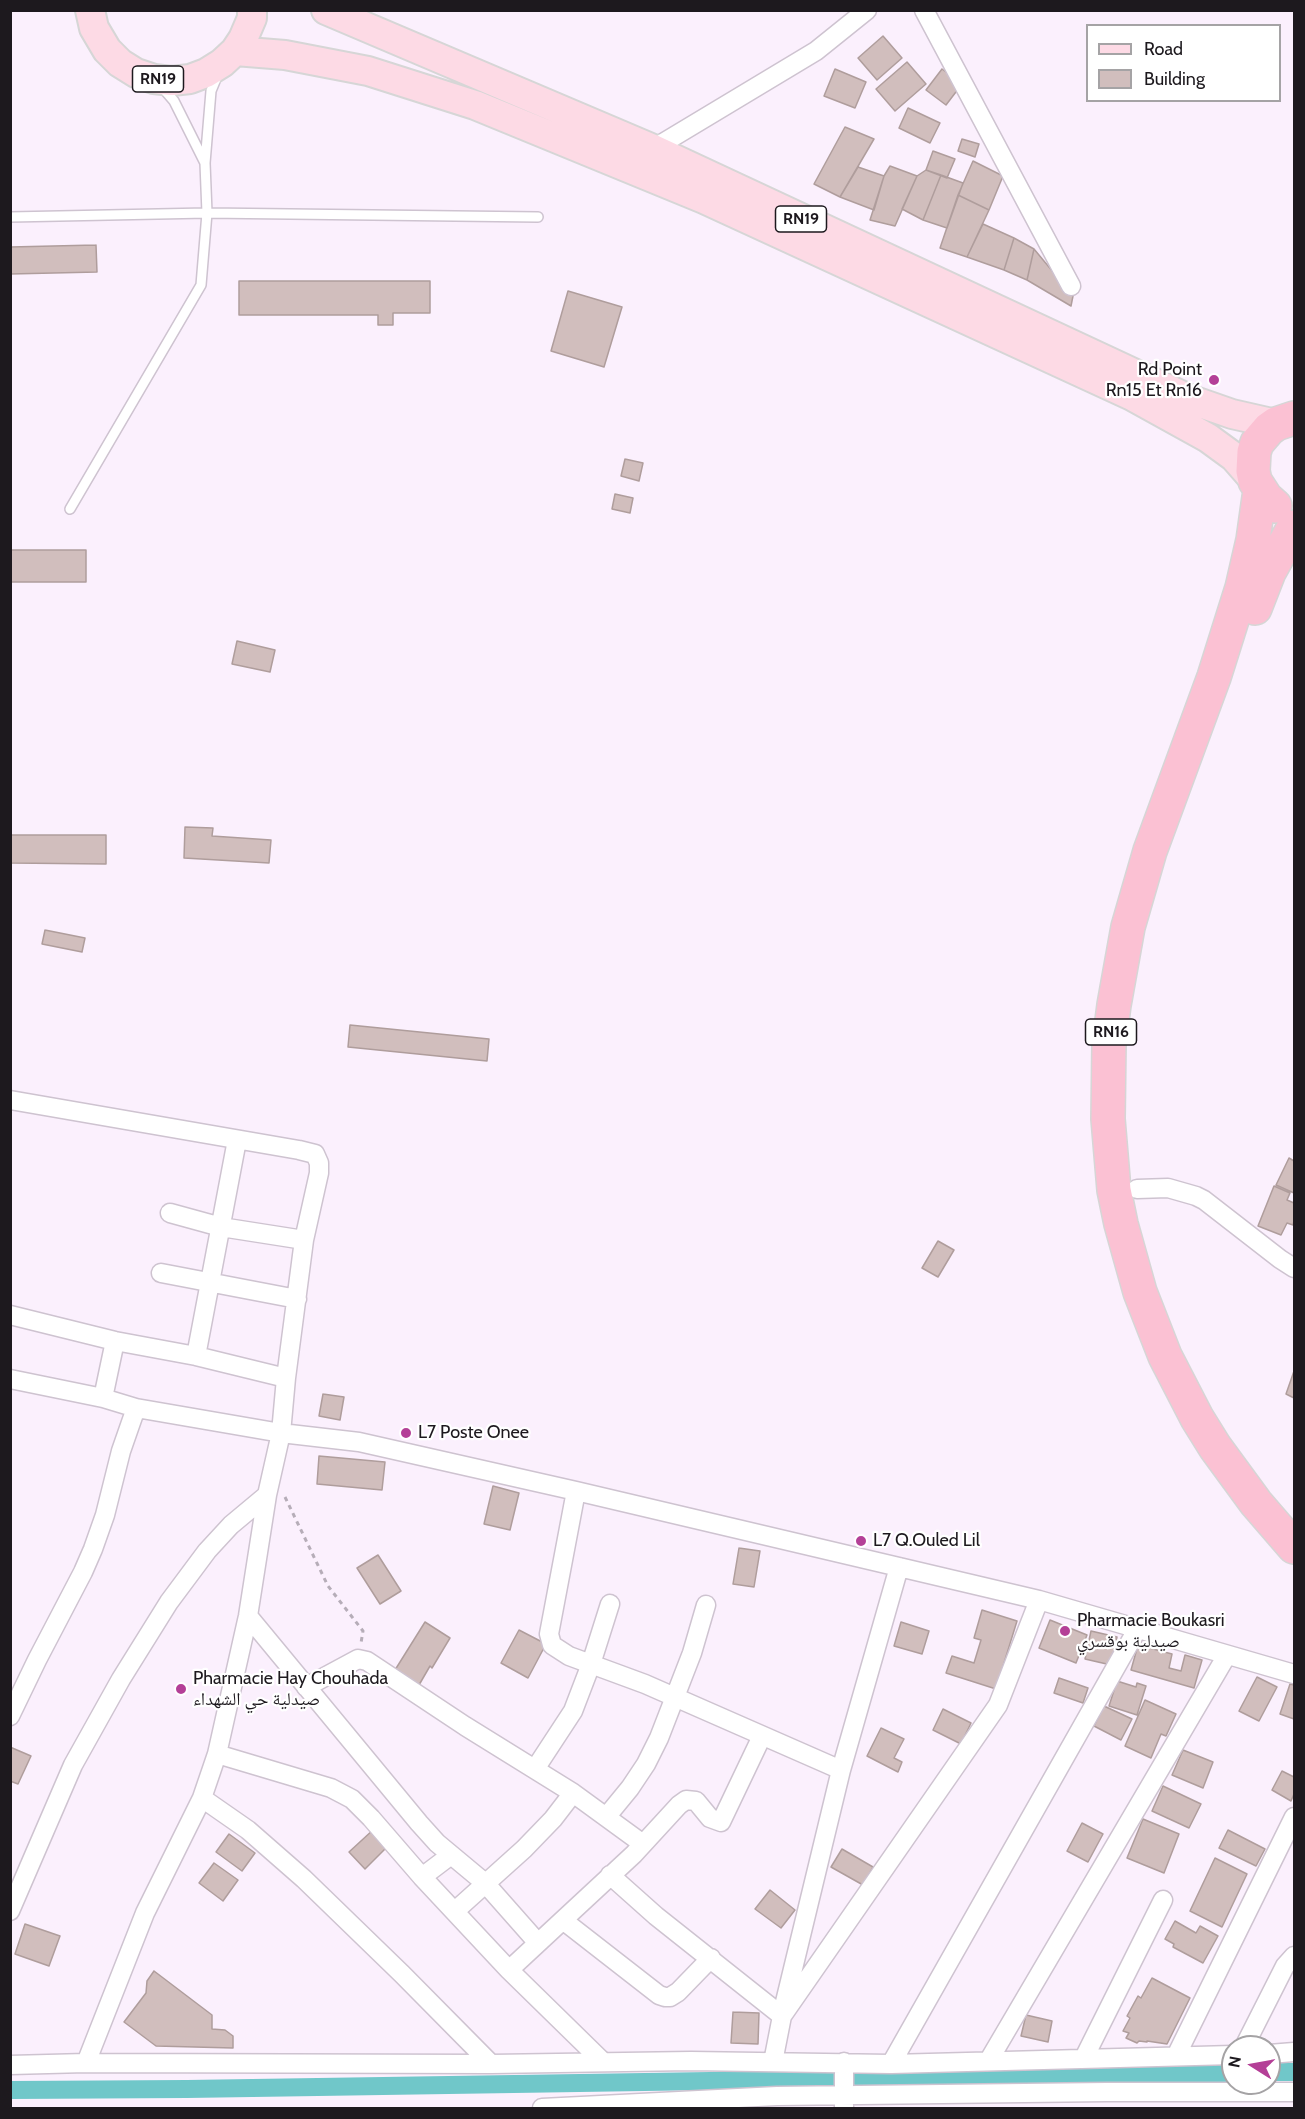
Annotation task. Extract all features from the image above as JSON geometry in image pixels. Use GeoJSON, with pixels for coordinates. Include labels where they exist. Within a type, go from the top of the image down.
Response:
{"type":"FeatureCollection","features":[{"type":"Feature","properties":{"kind":"highway","name":"RN16"},"geometry":{"type":"LineString","coordinates":[[1286,421],[1262,435],[1254,452],[1252,461],[1257,486],[1253,540],[1242,588],[1214,677],[1149,851],[1128,927],[1118,976],[1109,1044],[1108,1119],[1110,1155],[1121,1224],[1140,1292],[1165,1356],[1197,1418],[1215,1447],[1256,1503],[1294,1547]]}},
{"type":"Feature","properties":{"kind":"highway"},"geometry":{"type":"LineString","coordinates":[[1257,486],[1275,505],[1294,512]]}},
{"type":"Feature","properties":{"kind":"highway","name":"RN16"},"geometry":{"type":"LineString","coordinates":[[1294,527],[1279,550],[1260,594],[1162,880],[1144,944],[1134,1010],[1130,1076],[1132,1143],[1137,1189],[1160,1288],[1187,1356],[1204,1389],[1238,1444],[1294,1515]]}},
{"type":"Feature","properties":{"kind":"main road","name":"RN19"},"geometry":{"type":"LineString","coordinates":[[65,10],[92,19],[107,50],[120,63],[136,73],[154,79],[172,81],[189,79],[206,73],[228,57],[285,55],[368,71],[464,101],[704,200],[1132,396],[1208,438],[1233,457],[1257,486]]}},
{"type":"Feature","properties":{"kind":"main road"},"geometry":{"type":"LineString","coordinates":[[228,57],[243,39],[252,18],[252,10]]}},
{"type":"Feature","properties":{"kind":"main road","name":"RN19"},"geometry":{"type":"LineString","coordinates":[[326,10],[653,149],[1170,390],[1232,414],[1286,421]]}},
{"type":"Feature","properties":{"kind":"street"},"geometry":{"type":"LineString","coordinates":[[653,149],[816,51],[867,10]]}},
{"type":"Feature","properties":{"kind":"street"},"geometry":{"type":"LineString","coordinates":[[924,10],[1071,286]]}},
{"type":"Feature","properties":{"kind":"street"},"geometry":{"type":"LineString","coordinates":[[10,1100],[315,1154],[319,1163],[319,1173],[304,1240],[286,1378],[282,1433],[267,1495],[248,1616],[217,1754],[202,1798],[146,1913],[86,2063]]}},
{"type":"Feature","properties":{"kind":"street"},"geometry":{"type":"LineString","coordinates":[[196,1356],[237,1140]]}},
{"type":"Feature","properties":{"kind":"street"},"geometry":{"type":"LineString","coordinates":[[1137,1189],[1168,1188],[1204,1200],[1294,1268]]}},
{"type":"Feature","properties":{"kind":"street"},"geometry":{"type":"LineString","coordinates":[[170,1213],[221,1227],[304,1240]]}},
{"type":"Feature","properties":{"kind":"street"},"geometry":{"type":"LineString","coordinates":[[161,1273],[297,1299]]}},
{"type":"Feature","properties":{"kind":"street"},"geometry":{"type":"LineString","coordinates":[[10,1316],[286,1378]]}},
{"type":"Feature","properties":{"kind":"street"},"geometry":{"type":"LineString","coordinates":[[104,1398],[115,1341]]}},
{"type":"Feature","properties":{"kind":"street"},"geometry":{"type":"LineString","coordinates":[[10,1379],[104,1398],[136,1408],[282,1433],[359,1442],[576,1491],[1039,1600],[1294,1674]]}},
{"type":"Feature","properties":{"kind":"street"},"geometry":{"type":"LineString","coordinates":[[10,1716],[93,1549],[105,1515],[121,1451],[136,1408]]}},
{"type":"Feature","properties":{"kind":"street"},"geometry":{"type":"LineString","coordinates":[[576,1491],[549,1641],[557,1650],[676,1697],[841,1770]]}},
{"type":"Feature","properties":{"kind":"street"},"geometry":{"type":"LineString","coordinates":[[10,1911],[73,1765],[121,1679],[169,1602],[207,1551],[231,1525],[267,1495]]}},
{"type":"Feature","properties":{"kind":"street"},"geometry":{"type":"LineString","coordinates":[[773,2062],[841,1770],[899,1567]]}},
{"type":"Feature","properties":{"kind":"street"},"geometry":{"type":"LineString","coordinates":[[782,2016],[998,1705],[1039,1600]]}},
{"type":"Feature","properties":{"kind":"street"},"geometry":{"type":"LineString","coordinates":[[535,1769],[573,1711],[610,1604]]}},
{"type":"Feature","properties":{"kind":"street"},"geometry":{"type":"LineString","coordinates":[[607,1816],[646,1764],[676,1697],[706,1605]]}},
{"type":"Feature","properties":{"kind":"street"},"geometry":{"type":"LineString","coordinates":[[248,1616],[419,1823],[451,1855],[485,1883],[538,1943]]}},
{"type":"Feature","properties":{"kind":"street"},"geometry":{"type":"LineString","coordinates":[[891,2064],[1138,1628]]}},
{"type":"Feature","properties":{"kind":"street"},"geometry":{"type":"LineString","coordinates":[[989,2060],[1227,1655]]}},
{"type":"Feature","properties":{"kind":"street"},"geometry":{"type":"LineString","coordinates":[[306,1687],[358,1659],[371,1663],[465,1726],[573,1793],[643,1844]]}},
{"type":"Feature","properties":{"kind":"street"},"geometry":{"type":"LineString","coordinates":[[509,1970],[564,1921],[643,1844],[679,1804],[686,1800],[696,1801],[715,1821],[721,1822],[762,1736]]}},
{"type":"Feature","properties":{"kind":"street"},"geometry":{"type":"LineString","coordinates":[[217,1754],[331,1788],[352,1799],[509,1970],[602,2061]]}},
{"type":"Feature","properties":{"kind":"street"},"geometry":{"type":"LineString","coordinates":[[455,1911],[525,1849],[573,1793]]}},
{"type":"Feature","properties":{"kind":"street"},"geometry":{"type":"LineString","coordinates":[[202,1798],[248,1830],[304,1879],[491,2064]]}},
{"type":"Feature","properties":{"kind":"street"},"geometry":{"type":"LineString","coordinates":[[1176,2056],[1294,1817]]}},
{"type":"Feature","properties":{"kind":"street"},"geometry":{"type":"LineString","coordinates":[[422,1877],[451,1855]]}},
{"type":"Feature","properties":{"kind":"street"},"geometry":{"type":"LineString","coordinates":[[610,1875],[656,1916],[782,2016]]}},
{"type":"Feature","properties":{"kind":"street"},"geometry":{"type":"LineString","coordinates":[[1084,2058],[1163,1900]]}},
{"type":"Feature","properties":{"kind":"street"},"geometry":{"type":"LineString","coordinates":[[564,1921],[659,1995],[665,1997],[678,1992],[711,1958]]}},
{"type":"Feature","properties":{"kind":"street"},"geometry":{"type":"LineString","coordinates":[[1250,2035],[1285,1966],[1294,1956]]}},
{"type":"Feature","properties":{"kind":"street"},"geometry":{"type":"LineString","coordinates":[[10,2065],[86,2063],[491,2064],[602,2061],[891,2064],[1221,2055]]}},
{"type":"Feature","properties":{"kind":"street"},"geometry":{"type":"LineString","coordinates":[[844,2063],[844,2099]]}},
{"type":"Feature","properties":{"kind":"street"},"geometry":{"type":"LineString","coordinates":[[542,2109],[1107,2092],[1294,2092]]}},
{"type":"Feature","properties":{"kind":"lane"},"geometry":{"type":"LineString","coordinates":[[70,509],[201,285],[207,213],[206,163],[212,91],[228,57]]}},
{"type":"Feature","properties":{"kind":"lane"},"geometry":{"type":"LineString","coordinates":[[154,79],[174,100],[206,163]]}},
{"type":"Feature","properties":{"kind":"lane"},"geometry":{"type":"LineString","coordinates":[[10,217],[207,213],[538,217]]}},
{"type":"Feature","properties":{"kind":"path"},"geometry":{"type":"LineString","coordinates":[[272,1472],[328,1586],[363,1631],[358,1659]]}},
{"type":"Feature","properties":{"kind":"building"},"geometry":{"type":"Polygon","coordinates":[[[883,36],[902,58],[877,80],[858,58],[883,36]]]}},
{"type":"Feature","properties":{"kind":"building"},"geometry":{"type":"Polygon","coordinates":[[[907,62],[926,84],[895,111],[876,89],[907,62]]]}},
{"type":"Feature","properties":{"kind":"building"},"geometry":{"type":"Polygon","coordinates":[[[835,69],[866,82],[855,108],[824,96],[835,69]]]}},
{"type":"Feature","properties":{"kind":"building"},"geometry":{"type":"Polygon","coordinates":[[[942,69],[962,84],[946,105],[926,90],[942,69]]]}},
{"type":"Feature","properties":{"kind":"building"},"geometry":{"type":"Polygon","coordinates":[[[908,108],[940,123],[930,143],[899,128],[908,108]]]}},
{"type":"Feature","properties":{"kind":"building"},"geometry":{"type":"Polygon","coordinates":[[[845,127],[874,139],[840,197],[814,184],[845,127]]]}},
{"type":"Feature","properties":{"kind":"building"},"geometry":{"type":"Polygon","coordinates":[[[962,139],[979,144],[975,157],[958,151],[962,139]]]}},
{"type":"Feature","properties":{"kind":"building"},"geometry":{"type":"Polygon","coordinates":[[[933,151],[955,159],[947,178],[926,170],[933,151]]]}},
{"type":"Feature","properties":{"kind":"building"},"geometry":{"type":"Polygon","coordinates":[[[973,161],[1003,176],[989,210],[958,195],[973,161]]]}},
{"type":"Feature","properties":{"kind":"building"},"geometry":{"type":"Polygon","coordinates":[[[890,166],[917,176],[895,226],[870,220],[884,176],[890,166]]]}},
{"type":"Feature","properties":{"kind":"building"},"geometry":{"type":"Polygon","coordinates":[[[858,167],[884,176],[874,210],[840,197],[858,167]]]}},
{"type":"Feature","properties":{"kind":"building"},"geometry":{"type":"Polygon","coordinates":[[[926,170],[941,175],[923,220],[902,209],[917,176],[926,170]]]}},
{"type":"Feature","properties":{"kind":"building"},"geometry":{"type":"Polygon","coordinates":[[[941,175],[963,183],[947,228],[923,220],[941,175]]]}},
{"type":"Feature","properties":{"kind":"building"},"geometry":{"type":"Polygon","coordinates":[[[958,195],[989,210],[967,257],[940,248],[958,195]]]}},
{"type":"Feature","properties":{"kind":"building"},"geometry":{"type":"Polygon","coordinates":[[[983,224],[1014,238],[1004,270],[967,257],[983,224]]]}},
{"type":"Feature","properties":{"kind":"building"},"geometry":{"type":"Polygon","coordinates":[[[1014,238],[1034,249],[1027,280],[1004,270],[1014,238]]]}},
{"type":"Feature","properties":{"kind":"building"},"geometry":{"type":"Polygon","coordinates":[[[96,245],[97,272],[10,274],[10,247],[96,245]]]}},
{"type":"Feature","properties":{"kind":"building"},"geometry":{"type":"Polygon","coordinates":[[[1034,249],[1073,296],[1071,306],[1027,280],[1034,249]]]}},
{"type":"Feature","properties":{"kind":"building"},"geometry":{"type":"Polygon","coordinates":[[[239,281],[430,281],[430,313],[393,313],[393,325],[378,325],[378,315],[239,315],[239,281]]]}},
{"type":"Feature","properties":{"kind":"building"},"geometry":{"type":"Polygon","coordinates":[[[568,291],[622,307],[604,367],[551,351],[568,291]]]}},
{"type":"Feature","properties":{"kind":"building"},"geometry":{"type":"Polygon","coordinates":[[[625,459],[643,463],[639,481],[621,476],[625,459]]]}},
{"type":"Feature","properties":{"kind":"building"},"geometry":{"type":"Polygon","coordinates":[[[615,494],[633,498],[630,513],[612,509],[615,494]]]}},
{"type":"Feature","properties":{"kind":"building"},"geometry":{"type":"Polygon","coordinates":[[[10,550],[86,550],[86,582],[10,582],[10,550]]]}},
{"type":"Feature","properties":{"kind":"building"},"geometry":{"type":"Polygon","coordinates":[[[237,641],[275,650],[270,672],[232,664],[237,641]]]}},
{"type":"Feature","properties":{"kind":"building"},"geometry":{"type":"Polygon","coordinates":[[[185,827],[213,828],[212,836],[271,840],[269,863],[184,858],[185,827]]]}},
{"type":"Feature","properties":{"kind":"building"},"geometry":{"type":"Polygon","coordinates":[[[10,835],[106,835],[106,864],[10,863],[10,835]]]}},
{"type":"Feature","properties":{"kind":"building"},"geometry":{"type":"Polygon","coordinates":[[[45,930],[85,938],[82,952],[42,944],[45,930]]]}},
{"type":"Feature","properties":{"kind":"building"},"geometry":{"type":"Polygon","coordinates":[[[350,1025],[489,1039],[487,1061],[348,1047],[350,1025]]]}},
{"type":"Feature","properties":{"kind":"building"},"geometry":{"type":"Polygon","coordinates":[[[1289,1158],[1294,1161],[1294,1193],[1276,1185],[1289,1158]]]}},
{"type":"Feature","properties":{"kind":"building"},"geometry":{"type":"Polygon","coordinates":[[[1274,1186],[1290,1193],[1287,1200],[1294,1203],[1293,1225],[1287,1223],[1281,1235],[1258,1226],[1274,1186]]]}},
{"type":"Feature","properties":{"kind":"building"},"geometry":{"type":"Polygon","coordinates":[[[938,1241],[954,1250],[938,1277],[922,1268],[938,1241]]]}},
{"type":"Feature","properties":{"kind":"building"},"geometry":{"type":"Polygon","coordinates":[[[1294,1371],[1294,1398],[1286,1394],[1294,1371]]]}},
{"type":"Feature","properties":{"kind":"building"},"geometry":{"type":"Polygon","coordinates":[[[323,1394],[344,1397],[340,1420],[319,1416],[323,1394]]]}},
{"type":"Feature","properties":{"kind":"building"},"geometry":{"type":"Polygon","coordinates":[[[319,1456],[385,1462],[382,1490],[317,1484],[319,1456]]]}},
{"type":"Feature","properties":{"kind":"building"},"geometry":{"type":"Polygon","coordinates":[[[493,1486],[519,1493],[510,1530],[484,1524],[493,1486]]]}},
{"type":"Feature","properties":{"kind":"building"},"geometry":{"type":"Polygon","coordinates":[[[739,1548],[760,1551],[754,1587],[733,1584],[739,1548]]]}},
{"type":"Feature","properties":{"kind":"building"},"geometry":{"type":"Polygon","coordinates":[[[378,1555],[401,1591],[380,1604],[357,1568],[378,1555]]]}},
{"type":"Feature","properties":{"kind":"building"},"geometry":{"type":"Polygon","coordinates":[[[982,1610],[1017,1621],[996,1689],[946,1673],[952,1656],[974,1663],[981,1640],[974,1638],[982,1610]]]}},
{"type":"Feature","properties":{"kind":"building"},"geometry":{"type":"Polygon","coordinates":[[[1050,1620],[1087,1635],[1076,1663],[1039,1648],[1050,1620]]]}},
{"type":"Feature","properties":{"kind":"building"},"geometry":{"type":"Polygon","coordinates":[[[425,1622],[450,1638],[419,1685],[395,1670],[425,1622]]]}},
{"type":"Feature","properties":{"kind":"building"},"geometry":{"type":"Polygon","coordinates":[[[901,1622],[929,1631],[922,1654],[894,1646],[901,1622]]]}},
{"type":"Feature","properties":{"kind":"building"},"geometry":{"type":"Polygon","coordinates":[[[519,1630],[546,1644],[528,1678],[501,1663],[519,1630]]]}},
{"type":"Feature","properties":{"kind":"building"},"geometry":{"type":"Polygon","coordinates":[[[1091,1631],[1117,1637],[1111,1665],[1085,1659],[1091,1631]]]}},
{"type":"Feature","properties":{"kind":"building"},"geometry":{"type":"Polygon","coordinates":[[[1138,1645],[1172,1654],[1169,1668],[1181,1671],[1185,1655],[1202,1660],[1194,1688],[1131,1670],[1138,1645]]]}},
{"type":"Feature","properties":{"kind":"building"},"geometry":{"type":"Polygon","coordinates":[[[1257,1677],[1277,1687],[1259,1721],[1239,1711],[1257,1677]]]}},
{"type":"Feature","properties":{"kind":"building"},"geometry":{"type":"Polygon","coordinates":[[[1059,1678],[1088,1688],[1083,1703],[1054,1693],[1059,1678]]]}},
{"type":"Feature","properties":{"kind":"building"},"geometry":{"type":"Polygon","coordinates":[[[1117,1681],[1136,1687],[1137,1683],[1146,1686],[1137,1715],[1109,1706],[1117,1681]]]}},
{"type":"Feature","properties":{"kind":"building"},"geometry":{"type":"Polygon","coordinates":[[[1290,1684],[1294,1685],[1294,1719],[1280,1714],[1290,1684]]]}},
{"type":"Feature","properties":{"kind":"building"},"geometry":{"type":"Polygon","coordinates":[[[1145,1700],[1176,1714],[1166,1736],[1161,1734],[1151,1758],[1125,1746],[1145,1700]]]}},
{"type":"Feature","properties":{"kind":"building"},"geometry":{"type":"Polygon","coordinates":[[[1104,1706],[1132,1719],[1121,1740],[1094,1726],[1104,1706]]]}},
{"type":"Feature","properties":{"kind":"building"},"geometry":{"type":"Polygon","coordinates":[[[943,1709],[971,1723],[961,1744],[933,1730],[943,1709]]]}},
{"type":"Feature","properties":{"kind":"building"},"geometry":{"type":"Polygon","coordinates":[[[881,1728],[904,1739],[894,1758],[902,1762],[898,1772],[867,1756],[881,1728]]]}},
{"type":"Feature","properties":{"kind":"building"},"geometry":{"type":"Polygon","coordinates":[[[10,1747],[31,1756],[18,1784],[10,1781],[10,1747]]]}},
{"type":"Feature","properties":{"kind":"building"},"geometry":{"type":"Polygon","coordinates":[[[1183,1750],[1213,1762],[1203,1788],[1172,1775],[1183,1750]]]}},
{"type":"Feature","properties":{"kind":"building"},"geometry":{"type":"Polygon","coordinates":[[[1282,1771],[1294,1777],[1294,1794],[1291,1801],[1272,1790],[1282,1771]]]}},
{"type":"Feature","properties":{"kind":"building"},"geometry":{"type":"Polygon","coordinates":[[[1163,1786],[1201,1804],[1189,1828],[1152,1811],[1163,1786]]]}},
{"type":"Feature","properties":{"kind":"building"},"geometry":{"type":"Polygon","coordinates":[[[1143,1819],[1179,1834],[1164,1873],[1127,1858],[1143,1819]]]}},
{"type":"Feature","properties":{"kind":"building"},"geometry":{"type":"Polygon","coordinates":[[[1082,1823],[1103,1834],[1088,1862],[1067,1851],[1082,1823]]]}},
{"type":"Feature","properties":{"kind":"building"},"geometry":{"type":"Polygon","coordinates":[[[374,1829],[389,1845],[365,1869],[349,1852],[374,1829]]]}},
{"type":"Feature","properties":{"kind":"building"},"geometry":{"type":"Polygon","coordinates":[[[1228,1830],[1265,1849],[1256,1866],[1219,1848],[1228,1830]]]}},
{"type":"Feature","properties":{"kind":"building"},"geometry":{"type":"Polygon","coordinates":[[[229,1834],[255,1853],[242,1871],[216,1852],[229,1834]]]}},
{"type":"Feature","properties":{"kind":"building"},"geometry":{"type":"Polygon","coordinates":[[[842,1849],[873,1867],[863,1885],[831,1867],[842,1849]]]}},
{"type":"Feature","properties":{"kind":"building"},"geometry":{"type":"Polygon","coordinates":[[[1215,1858],[1247,1874],[1222,1927],[1190,1911],[1215,1858]]]}},
{"type":"Feature","properties":{"kind":"building"},"geometry":{"type":"Polygon","coordinates":[[[214,1863],[238,1880],[223,1901],[199,1883],[214,1863]]]}},
{"type":"Feature","properties":{"kind":"building"},"geometry":{"type":"Polygon","coordinates":[[[770,1890],[795,1910],[781,1928],[755,1909],[770,1890]]]}},
{"type":"Feature","properties":{"kind":"building"},"geometry":{"type":"Polygon","coordinates":[[[1175,1921],[1196,1933],[1200,1926],[1218,1936],[1203,1963],[1173,1947],[1174,1944],[1165,1939],[1175,1921]]]}},
{"type":"Feature","properties":{"kind":"building"},"geometry":{"type":"Polygon","coordinates":[[[25,1924],[60,1936],[49,1966],[15,1954],[25,1924]]]}},
{"type":"Feature","properties":{"kind":"building"},"geometry":{"type":"Polygon","coordinates":[[[154,1971],[212,2015],[212,2029],[225,2030],[233,2036],[233,2048],[156,2046],[124,2022],[146,1993],[147,1981],[154,1971]]]}},
{"type":"Feature","properties":{"kind":"building"},"geometry":{"type":"Polygon","coordinates":[[[1152,1978],[1190,1998],[1167,2044],[1147,2041],[1137,2043],[1126,2038],[1129,2033],[1123,2031],[1130,2018],[1127,2016],[1138,1996],[1141,1998],[1152,1978]]]}},
{"type":"Feature","properties":{"kind":"building"},"geometry":{"type":"Polygon","coordinates":[[[733,2012],[759,2013],[758,2044],[731,2043],[733,2012]]]}},
{"type":"Feature","properties":{"kind":"building"},"geometry":{"type":"Polygon","coordinates":[[[1026,2015],[1052,2021],[1048,2042],[1021,2036],[1026,2015]]]}},
{"type":"Feature","properties":{"kind":"waterway"},"geometry":{"type":"LineString","coordinates":[[1281,2072],[1294,2072]]}},
{"type":"Feature","properties":{"kind":"waterway"},"geometry":{"type":"LineString","coordinates":[[10,2090],[1221,2073]]}},
{"type":"Feature","properties":{"kind":"place","name":"Rd Point Rn15 Et Rn16"},"geometry":{"type":"Point","coordinates":[1214,380]}},
{"type":"Feature","properties":{"kind":"place","name":"L7 Poste Onee"},"geometry":{"type":"Point","coordinates":[406,1433]}},
{"type":"Feature","properties":{"kind":"place","name":"L7 Q.Ouled Lil"},"geometry":{"type":"Point","coordinates":[861,1541]}},
{"type":"Feature","properties":{"kind":"place","name":"Pharmacie Boukasri صيدلية بوقسري"},"geometry":{"type":"Point","coordinates":[1065,1631]}},
{"type":"Feature","properties":{"kind":"place","name":"Pharmacie Hay Chouhada صيدلية حي الشهداء"},"geometry":{"type":"Point","coordinates":[181,1689]}}]}
